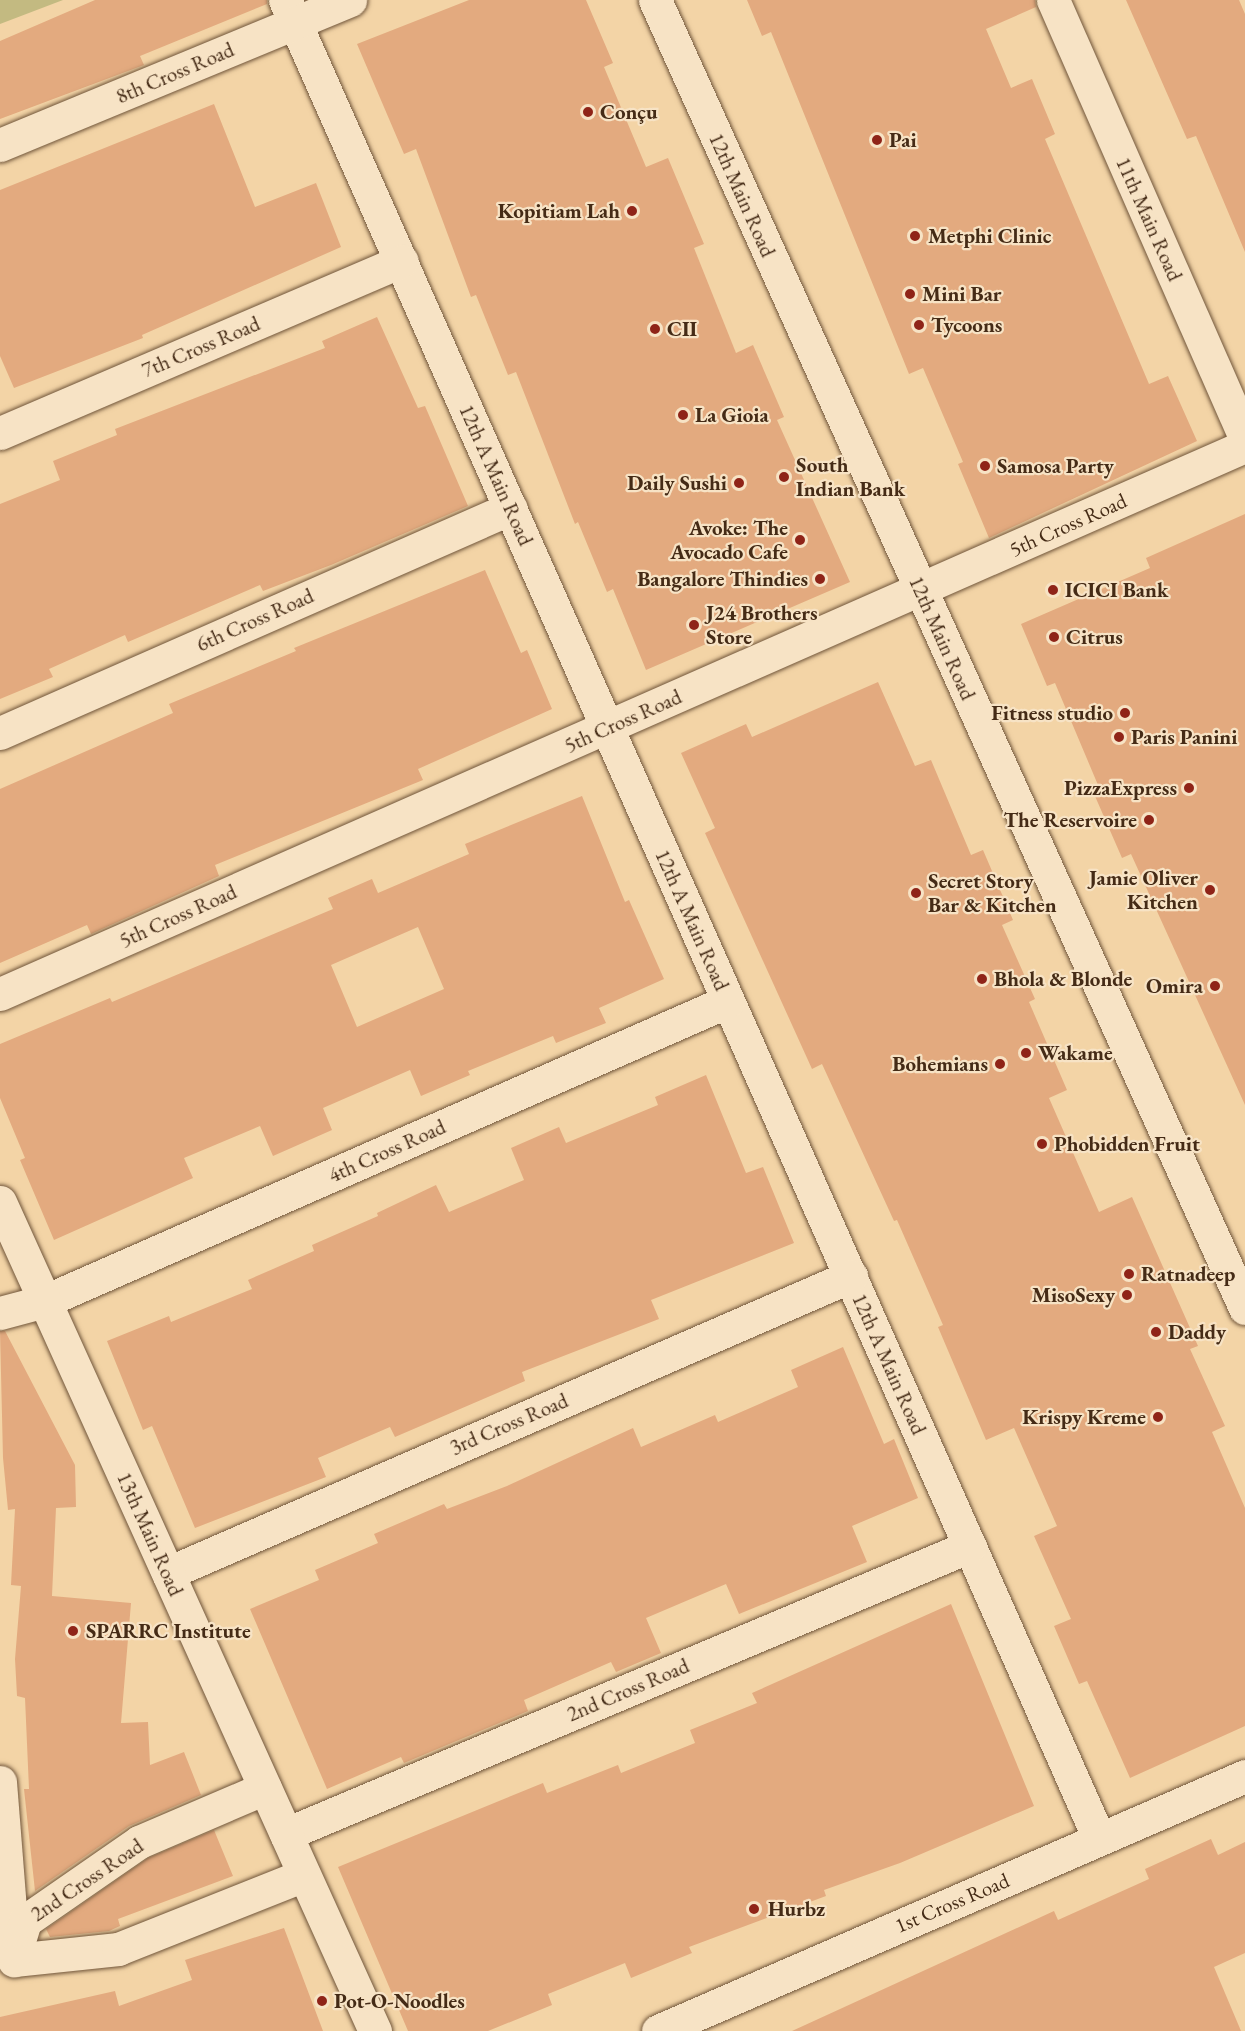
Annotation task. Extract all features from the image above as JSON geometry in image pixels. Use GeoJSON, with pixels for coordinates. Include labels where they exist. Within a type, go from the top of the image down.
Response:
{"type":"FeatureCollection","features":[{"type":"Feature","properties":{"kind":"street","name":"8th Cross Road"},"geometry":{"type":"LineString","coordinates":[[0,145],[291,11],[350,0]]}},
{"type":"Feature","properties":{"kind":"street","name":"12th Main Road"},"geometry":{"type":"LineString","coordinates":[[654,0],[1245,1308]]}},
{"type":"Feature","properties":{"kind":"street","name":"11th Main Road"},"geometry":{"type":"LineString","coordinates":[[1053,0],[1245,438]]}},
{"type":"Feature","properties":{"kind":"street","name":"12th A Main Road"},"geometry":{"type":"LineString","coordinates":[[291,11],[1100,1839]]}},
{"type":"Feature","properties":{"kind":"street","name":"7th Cross Road"},"geometry":{"type":"LineString","coordinates":[[0,433],[402,261]]}},
{"type":"Feature","properties":{"kind":"street","name":"5th Cross Road"},"geometry":{"type":"LineString","coordinates":[[0,994],[921,591],[1245,446]]}},
{"type":"Feature","properties":{"kind":"street","name":"6th Cross Road"},"geometry":{"type":"LineString","coordinates":[[0,733],[511,508]]}},
{"type":"Feature","properties":{"kind":"street","name":"4th Cross Road"},"geometry":{"type":"LineString","coordinates":[[0,1313],[45,1301],[728,1001]]}},
{"type":"Feature","properties":{"kind":"street","name":"13th Main Road"},"geometry":{"type":"LineString","coordinates":[[0,1202],[375,2031]]}},
{"type":"Feature","properties":{"kind":"street","name":"3rd Cross Road"},"geometry":{"type":"LineString","coordinates":[[168,1573],[850,1276]]}},
{"type":"Feature","properties":{"kind":"street","name":"2nd Cross Road"},"geometry":{"type":"LineString","coordinates":[[286,1834],[970,1546]]}},
{"type":"Feature","properties":{"kind":"street","name":"1st Cross Road"},"geometry":{"type":"LineString","coordinates":[[658,2031],[1245,1776]]}},
{"type":"Feature","properties":{"kind":"street"},"geometry":{"type":"LineString","coordinates":[[0,1782],[7,1963],[118,1948],[304,1875]]}},
{"type":"Feature","properties":{"kind":"street","name":"2nd Cross Road"},"geometry":{"type":"LineString","coordinates":[[7,1963],[25,1921],[139,1842],[265,1788]]}},
{"type":"Feature","properties":{"kind":"shaded area"},"geometry":{"type":"Polygon","coordinates":[[[0,0],[63,0],[0,24],[0,0]]]}},
{"type":"Feature","properties":{"kind":"building"},"geometry":{"type":"Polygon","coordinates":[[[95,0],[267,0],[267,4],[140,56],[144,65],[0,119],[0,41],[95,0]]]}},
{"type":"Feature","properties":{"kind":"building"},"geometry":{"type":"Polygon","coordinates":[[[469,0],[586,0],[613,63],[604,67],[646,167],[668,158],[704,244],[694,248],[736,353],[753,345],[784,417],[777,420],[850,582],[646,670],[613,589],[607,592],[578,522],[575,524],[516,372],[508,375],[476,295],[471,297],[416,149],[404,154],[357,44],[469,0]]]}},
{"type":"Feature","properties":{"kind":"building"},"geometry":{"type":"Polygon","coordinates":[[[747,0],[1035,0],[1036,7],[986,29],[1011,88],[1032,79],[1055,134],[1045,139],[1149,384],[1168,376],[1197,441],[989,538],[958,464],[963,462],[923,368],[909,374],[771,32],[762,36],[747,0]]]}},
{"type":"Feature","properties":{"kind":"building"},"geometry":{"type":"Polygon","coordinates":[[[1126,0],[1239,0],[1245,14],[1245,252],[1196,136],[1187,139],[1126,0]]]}},
{"type":"Feature","properties":{"kind":"building"},"geometry":{"type":"Polygon","coordinates":[[[214,104],[255,207],[316,183],[341,247],[142,335],[143,338],[14,388],[0,356],[0,190],[214,104]]]}},
{"type":"Feature","properties":{"kind":"building"},"geometry":{"type":"Polygon","coordinates":[[[377,317],[418,408],[425,406],[468,506],[331,565],[263,591],[260,585],[128,642],[125,635],[49,669],[53,677],[0,699],[0,504],[60,480],[53,461],[117,435],[115,429],[325,348],[322,341],[377,317]]]}},
{"type":"Feature","properties":{"kind":"building"},"geometry":{"type":"Polygon","coordinates":[[[1245,514],[1245,1105],[1131,854],[1122,858],[1091,787],[1098,785],[1055,683],[1047,686],[1021,624],[1150,568],[1146,558],[1245,514]]]}},
{"type":"Feature","properties":{"kind":"building"},"geometry":{"type":"Polygon","coordinates":[[[485,570],[521,653],[527,650],[552,709],[418,769],[423,780],[215,865],[219,876],[91,934],[87,925],[0,963],[0,789],[173,713],[169,704],[296,651],[294,648],[485,570]]]}},
{"type":"Feature","properties":{"kind":"building"},"geometry":{"type":"Polygon","coordinates":[[[878,682],[915,766],[931,760],[971,855],[983,850],[1013,920],[1002,925],[1035,999],[1029,1002],[1067,1090],[1049,1098],[1099,1212],[1132,1197],[1198,1346],[1190,1349],[1225,1426],[1212,1432],[1245,1508],[1245,1726],[1130,1778],[1087,1681],[1079,1684],[1054,1626],[1071,1619],[1034,1536],[1057,1526],[1014,1428],[986,1440],[938,1327],[943,1325],[897,1220],[894,1221],[822,1064],[812,1069],[705,833],[715,828],[681,753],[746,724],[752,737],[878,682]]]}},
{"type":"Feature","properties":{"kind":"building"},"geometry":{"type":"Polygon","coordinates":[[[582,796],[625,902],[629,900],[664,979],[599,1008],[606,1023],[556,1043],[553,1036],[468,1071],[470,1075],[421,1096],[410,1070],[323,1108],[332,1130],[273,1156],[260,1126],[184,1158],[193,1178],[54,1240],[20,1160],[25,1158],[0,1098],[0,1044],[110,998],[112,1002],[333,909],[328,898],[372,879],[378,893],[469,854],[465,844],[582,796]],[[418,927],[331,965],[357,1027],[444,989],[418,927]]]}},
{"type":"Feature","properties":{"kind":"building"},"geometry":{"type":"Polygon","coordinates":[[[706,1075],[746,1173],[763,1167],[794,1243],[651,1300],[659,1319],[522,1372],[525,1381],[395,1437],[390,1427],[318,1458],[326,1477],[195,1528],[152,1426],[143,1430],[107,1341],[169,1316],[171,1322],[252,1289],[248,1280],[314,1251],[312,1245],[378,1216],[377,1213],[436,1185],[449,1212],[524,1180],[511,1148],[559,1127],[566,1143],[658,1105],[655,1097],[706,1075]]]}},
{"type":"Feature","properties":{"kind":"building"},"geometry":{"type":"Polygon","coordinates":[[[0,1331],[5,1331],[75,1465],[76,1507],[56,1508],[52,1596],[131,1603],[121,1723],[148,1722],[150,1765],[184,1752],[201,1795],[129,1826],[35,1891],[24,1789],[29,1789],[25,1698],[17,1696],[15,1659],[21,1586],[11,1585],[15,1509],[8,1510],[3,1458],[0,1331]]]}},
{"type":"Feature","properties":{"kind":"building"},"geometry":{"type":"Polygon","coordinates":[[[843,1347],[884,1444],[894,1439],[918,1498],[852,1526],[867,1562],[739,1614],[726,1584],[646,1618],[661,1653],[616,1672],[611,1662],[524,1700],[528,1711],[404,1763],[401,1757],[327,1789],[250,1609],[319,1580],[315,1570],[378,1543],[374,1534],[444,1504],[447,1509],[507,1486],[633,1428],[641,1447],[715,1415],[718,1422],[798,1387],[791,1370],[843,1347]]]}},
{"type":"Feature","properties":{"kind":"building"},"geometry":{"type":"Polygon","coordinates":[[[951,1604],[1034,1806],[900,1863],[824,1890],[826,1896],[689,1947],[692,1953],[631,1978],[625,1963],[548,1994],[552,2005],[488,2031],[408,2031],[338,1867],[543,1783],[547,1793],[618,1765],[621,1773],[695,1743],[690,1730],[757,1703],[752,1693],[951,1604]]]}},
{"type":"Feature","properties":{"kind":"building"},"geometry":{"type":"Polygon","coordinates":[[[214,1830],[233,1876],[118,1919],[120,1926],[109,1931],[50,1937],[46,1929],[148,1858],[214,1830]]]}},
{"type":"Feature","properties":{"kind":"building"},"geometry":{"type":"Polygon","coordinates":[[[1211,1839],[1218,1855],[1245,1842],[1245,1953],[1214,1967],[1241,2031],[792,2031],[1054,1911],[1058,1920],[1149,1879],[1145,1869],[1211,1839]]]}},
{"type":"Feature","properties":{"kind":"building"},"geometry":{"type":"Polygon","coordinates":[[[284,1928],[323,2031],[0,2031],[0,2017],[115,1991],[119,2006],[192,1980],[185,1960],[284,1928]]]}},
{"type":"Feature","properties":{"kind":"place","name":"Conçu"},"geometry":{"type":"Point","coordinates":[588,112]}},
{"type":"Feature","properties":{"kind":"place","name":"Pai"},"geometry":{"type":"Point","coordinates":[877,140]}},
{"type":"Feature","properties":{"kind":"place","name":"Kopitiam Lah"},"geometry":{"type":"Point","coordinates":[632,211]}},
{"type":"Feature","properties":{"kind":"place","name":"Metphi Clinic"},"geometry":{"type":"Point","coordinates":[915,236]}},
{"type":"Feature","properties":{"kind":"place","name":"Mini Bar"},"geometry":{"type":"Point","coordinates":[910,294]}},
{"type":"Feature","properties":{"kind":"place","name":"Tycoons"},"geometry":{"type":"Point","coordinates":[919,325]}},
{"type":"Feature","properties":{"kind":"place","name":"CII"},"geometry":{"type":"Point","coordinates":[655,329]}},
{"type":"Feature","properties":{"kind":"place","name":"La Gioia"},"geometry":{"type":"Point","coordinates":[683,415]}},
{"type":"Feature","properties":{"kind":"place","name":"Samosa Party"},"geometry":{"type":"Point","coordinates":[985,466]}},
{"type":"Feature","properties":{"kind":"place","name":"South Indian Bank"},"geometry":{"type":"Point","coordinates":[784,477]}},
{"type":"Feature","properties":{"kind":"place","name":"Daily Sushi"},"geometry":{"type":"Point","coordinates":[739,483]}},
{"type":"Feature","properties":{"kind":"place","name":"Avoke: The Avocado Cafe"},"geometry":{"type":"Point","coordinates":[800,540]}},
{"type":"Feature","properties":{"kind":"place","name":"Bangalore Thindies"},"geometry":{"type":"Point","coordinates":[820,579]}},
{"type":"Feature","properties":{"kind":"place","name":"ICICI Bank"},"geometry":{"type":"Point","coordinates":[1053,590]}},
{"type":"Feature","properties":{"kind":"place","name":"J24 Brothers Store"},"geometry":{"type":"Point","coordinates":[694,625]}},
{"type":"Feature","properties":{"kind":"place","name":"Citrus"},"geometry":{"type":"Point","coordinates":[1054,637]}},
{"type":"Feature","properties":{"kind":"place","name":"Fitness studio"},"geometry":{"type":"Point","coordinates":[1125,713]}},
{"type":"Feature","properties":{"kind":"place","name":"Paris Panini"},"geometry":{"type":"Point","coordinates":[1119,737]}},
{"type":"Feature","properties":{"kind":"place","name":"PizzaExpress"},"geometry":{"type":"Point","coordinates":[1189,788]}},
{"type":"Feature","properties":{"kind":"place","name":"The Reservoire"},"geometry":{"type":"Point","coordinates":[1149,820]}},
{"type":"Feature","properties":{"kind":"place","name":"Jamie Oliver Kitchen"},"geometry":{"type":"Point","coordinates":[1210,890]}},
{"type":"Feature","properties":{"kind":"place","name":"Secret Story Bar & Kitchen"},"geometry":{"type":"Point","coordinates":[916,893]}},
{"type":"Feature","properties":{"kind":"place","name":"Bhola & Blonde"},"geometry":{"type":"Point","coordinates":[982,979]}},
{"type":"Feature","properties":{"kind":"place","name":"Omira"},"geometry":{"type":"Point","coordinates":[1215,986]}},
{"type":"Feature","properties":{"kind":"place","name":"Wakame"},"geometry":{"type":"Point","coordinates":[1026,1053]}},
{"type":"Feature","properties":{"kind":"place","name":"Bohemians"},"geometry":{"type":"Point","coordinates":[1000,1064]}},
{"type":"Feature","properties":{"kind":"place","name":"Phobidden Fruit"},"geometry":{"type":"Point","coordinates":[1042,1144]}},
{"type":"Feature","properties":{"kind":"place","name":"Ratnadeep"},"geometry":{"type":"Point","coordinates":[1129,1274]}},
{"type":"Feature","properties":{"kind":"place","name":"MisoSexy"},"geometry":{"type":"Point","coordinates":[1127,1295]}},
{"type":"Feature","properties":{"kind":"place","name":"Daddy"},"geometry":{"type":"Point","coordinates":[1156,1332]}},
{"type":"Feature","properties":{"kind":"place","name":"Krispy Kreme"},"geometry":{"type":"Point","coordinates":[1158,1417]}},
{"type":"Feature","properties":{"kind":"place","name":"SPARRC Institute"},"geometry":{"type":"Point","coordinates":[73,1631]}},
{"type":"Feature","properties":{"kind":"place","name":"Hurbz"},"geometry":{"type":"Point","coordinates":[754,1909]}},
{"type":"Feature","properties":{"kind":"place","name":"Pot-O-Noodles"},"geometry":{"type":"Point","coordinates":[322,2001]}}]}
